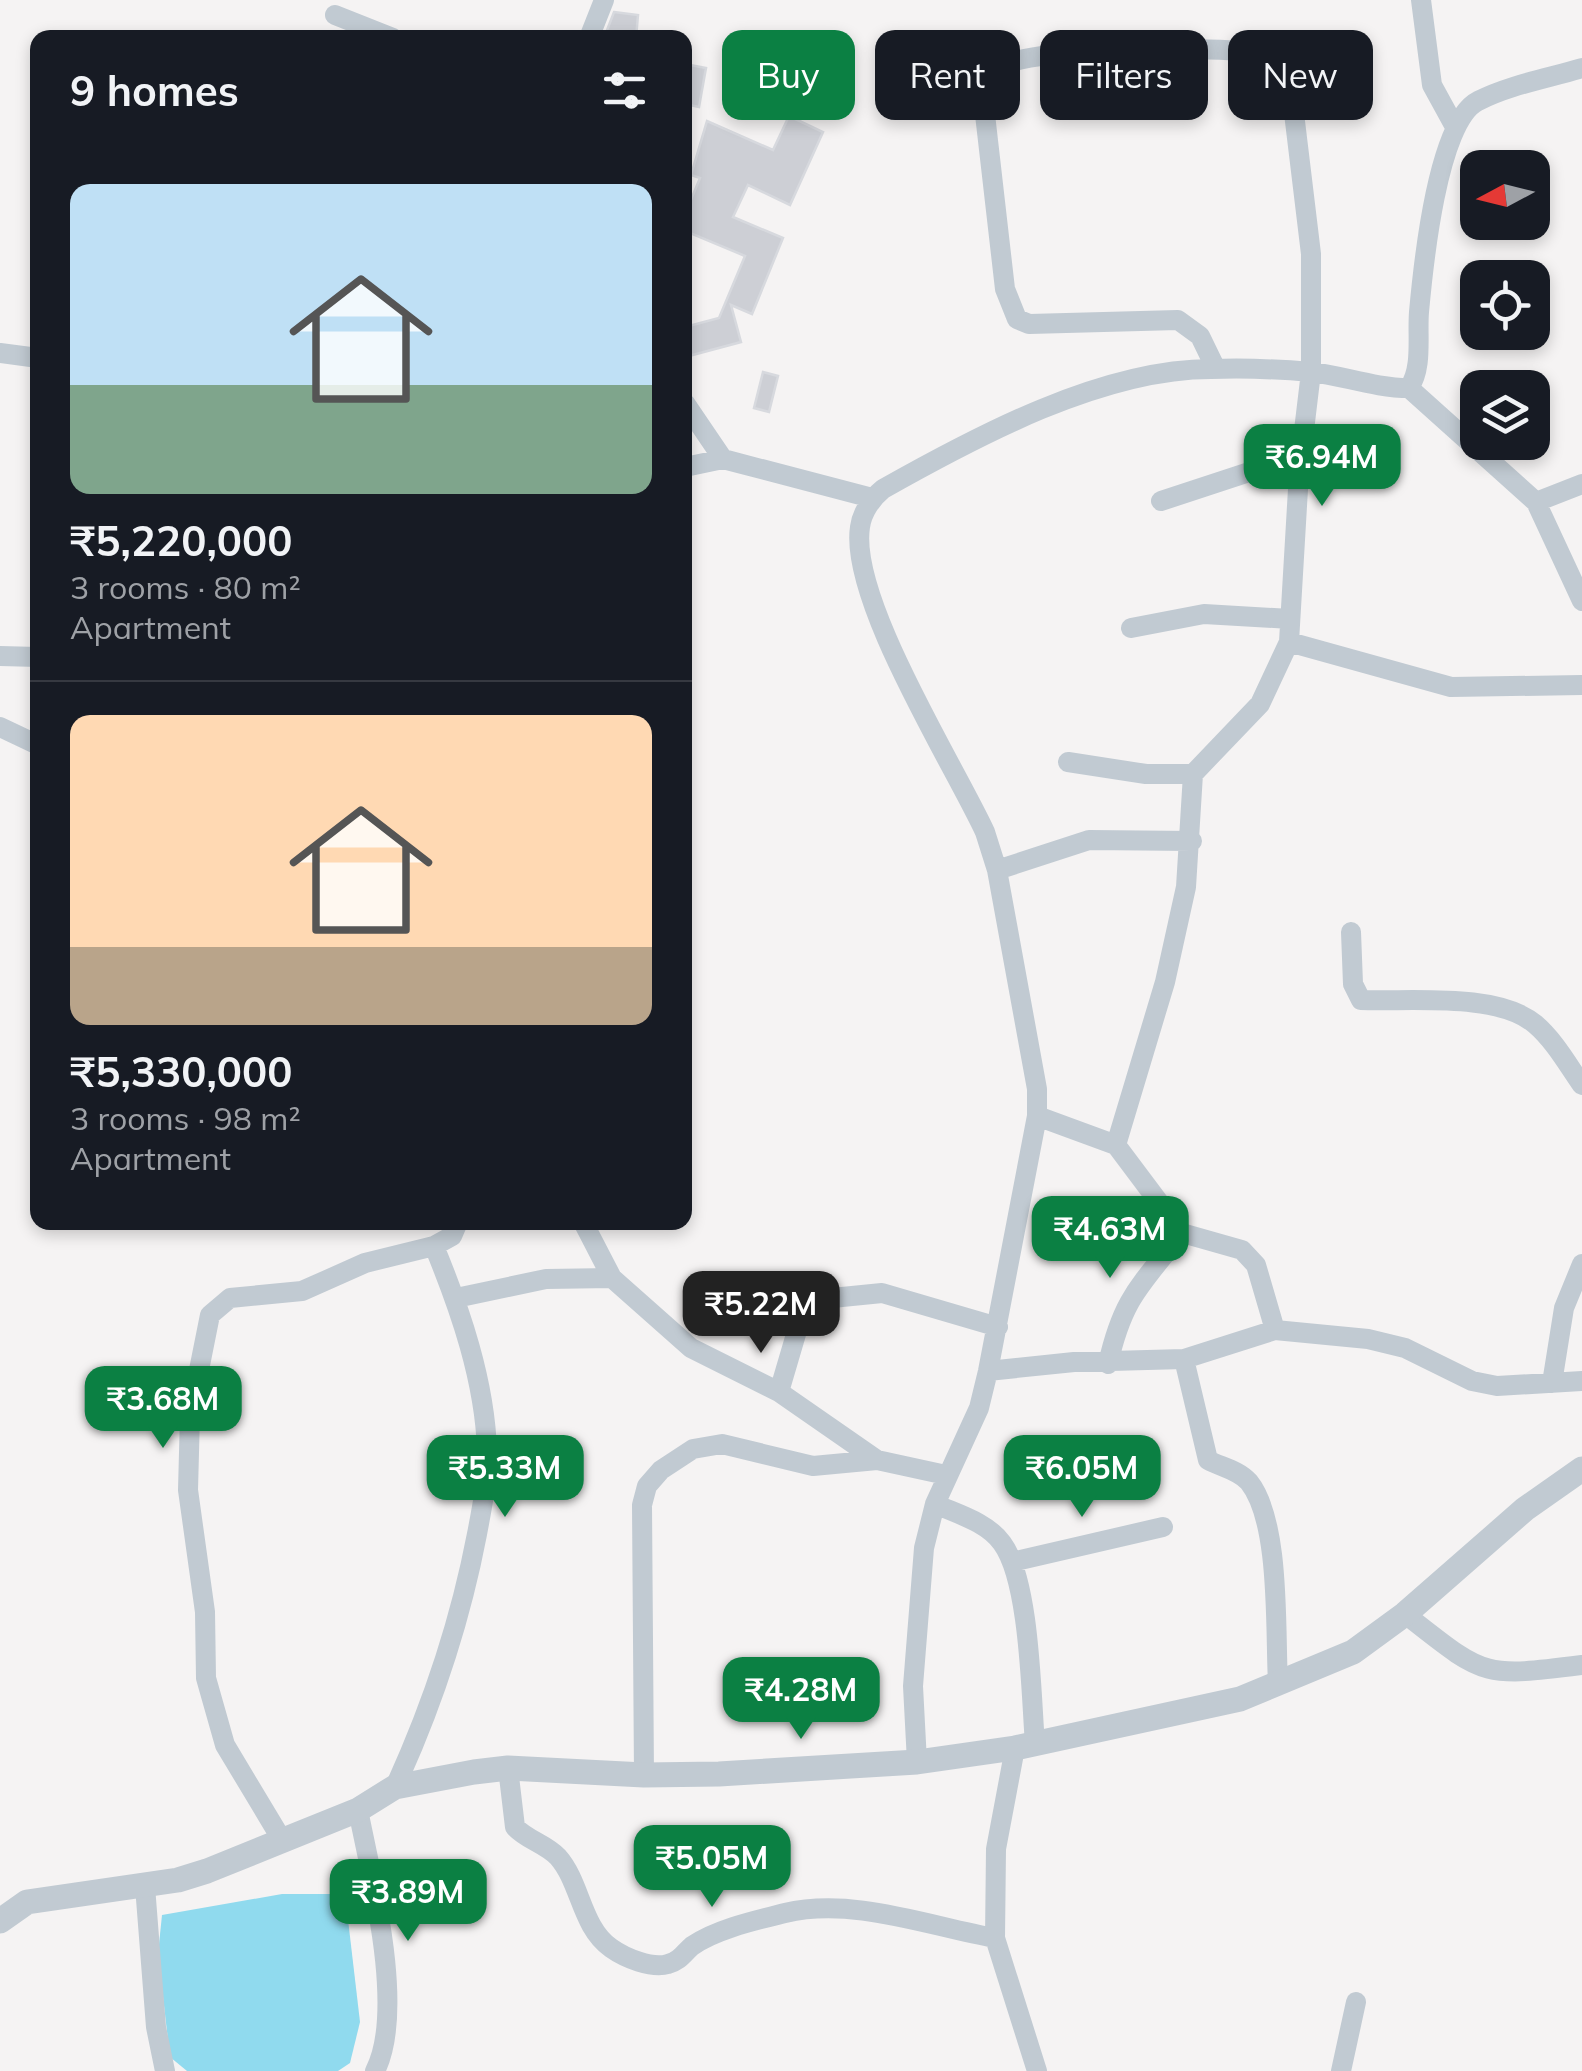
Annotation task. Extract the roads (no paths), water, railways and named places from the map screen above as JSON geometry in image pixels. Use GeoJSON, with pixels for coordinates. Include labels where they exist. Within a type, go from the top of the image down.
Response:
{"type":"FeatureCollection","features":[{"type":"Feature","properties":{"kind":"street"},"geometry":{"type":"LineString","coordinates":[[592,30],[604,0]]}},
{"type":"Feature","properties":{"kind":"street"},"geometry":{"type":"LineString","coordinates":[[1421,0],[1432,85],[1455,127]]}},
{"type":"Feature","properties":{"kind":"street"},"geometry":{"type":"LineString","coordinates":[[335,15],[373,30]]}},
{"type":"Feature","properties":{"kind":"street"},"geometry":{"type":"LineString","coordinates":[[1116,1145],[1165,982],[1192,841],[1193,774],[1260,704],[1289,642],[1301,455],[1311,372],[1311,254],[1290,80],[1277,58],[1238,50],[1114,50],[1033,56],[1002,66],[990,77],[983,98],[1006,289],[1017,319],[1029,324],[1178,320],[1200,336],[1216,369]]}},
{"type":"Feature","properties":{"kind":"street"},"geometry":{"type":"LineString","coordinates":[[1409,388],[1416,378],[1419,312],[1435,202],[1455,127],[1463,112],[1478,101],[1582,68]]}},
{"type":"Feature","properties":{"kind":"street"},"geometry":{"type":"LineString","coordinates":[[0,353],[30,357]]}},
{"type":"Feature","properties":{"kind":"street"},"geometry":{"type":"LineString","coordinates":[[917,1762],[913,1686],[918,1586],[935,1504],[979,1408],[988,1371],[1037,1116],[1037,1089],[997,870],[985,832],[872,600],[860,527],[872,498],[912,472],[1068,398],[1172,372],[1311,372],[1409,388],[1536,502],[1582,601]]}},
{"type":"Feature","properties":{"kind":"street"},"geometry":{"type":"LineString","coordinates":[[692,413],[723,458]]}},
{"type":"Feature","properties":{"kind":"street"},"geometry":{"type":"LineString","coordinates":[[1160,501],[1301,455]]}},
{"type":"Feature","properties":{"kind":"street"},"geometry":{"type":"LineString","coordinates":[[692,466],[723,458],[872,498]]}},
{"type":"Feature","properties":{"kind":"street"},"geometry":{"type":"LineString","coordinates":[[1536,502],[1582,484]]}},
{"type":"Feature","properties":{"kind":"street"},"geometry":{"type":"LineString","coordinates":[[1131,628],[1204,614],[1290,619]]}},
{"type":"Feature","properties":{"kind":"street"},"geometry":{"type":"LineString","coordinates":[[1289,642],[1451,687],[1582,685]]}},
{"type":"Feature","properties":{"kind":"street"},"geometry":{"type":"LineString","coordinates":[[0,656],[30,658]]}},
{"type":"Feature","properties":{"kind":"street"},"geometry":{"type":"LineString","coordinates":[[0,727],[30,741]]}},
{"type":"Feature","properties":{"kind":"street"},"geometry":{"type":"LineString","coordinates":[[1068,762],[1146,774],[1193,774]]}},
{"type":"Feature","properties":{"kind":"street"},"geometry":{"type":"LineString","coordinates":[[997,870],[1088,840],[1192,841]]}},
{"type":"Feature","properties":{"kind":"street"},"geometry":{"type":"LineString","coordinates":[[1352,932],[1353,984],[1361,1000],[1490,1004],[1516,1012],[1535,1024],[1582,1086]]}},
{"type":"Feature","properties":{"kind":"street"},"geometry":{"type":"LineString","coordinates":[[1037,1116],[1116,1145],[1182,1233],[1242,1250],[1256,1264],[1275,1330]]}},
{"type":"Feature","properties":{"kind":"street"},"geometry":{"type":"LineString","coordinates":[[282,1840],[225,1745],[206,1678],[206,1612],[188,1490],[190,1415],[210,1315],[230,1298],[302,1291],[366,1263],[434,1246],[452,1236],[455,1230]]}},
{"type":"Feature","properties":{"kind":"street"},"geometry":{"type":"LineString","coordinates":[[587,1230],[612,1278],[691,1348],[780,1392],[876,1460]]}},
{"type":"Feature","properties":{"kind":"street"},"geometry":{"type":"LineString","coordinates":[[1108,1364],[1118,1318],[1128,1298],[1182,1233]]}},
{"type":"Feature","properties":{"kind":"street"},"geometry":{"type":"LineString","coordinates":[[396,1786],[443,1677],[466,1593],[488,1452],[479,1390],[456,1298],[434,1246]]}},
{"type":"Feature","properties":{"kind":"street"},"geometry":{"type":"LineString","coordinates":[[1552,1382],[1564,1308],[1582,1264]]}},
{"type":"Feature","properties":{"kind":"street"},"geometry":{"type":"LineString","coordinates":[[456,1298],[546,1279],[612,1278]]}},
{"type":"Feature","properties":{"kind":"street"},"geometry":{"type":"LineString","coordinates":[[780,1392],[804,1308],[812,1300],[882,1293],[998,1327]]}},
{"type":"Feature","properties":{"kind":"street"},"geometry":{"type":"LineString","coordinates":[[988,1371],[1074,1362],[1184,1359],[1275,1330],[1386,1344],[1472,1381],[1497,1386],[1582,1381]]}},
{"type":"Feature","properties":{"kind":"street"},"geometry":{"type":"LineString","coordinates":[[1184,1359],[1208,1460],[1241,1474],[1259,1503],[1270,1562],[1278,1683]]}},
{"type":"Feature","properties":{"kind":"street"},"geometry":{"type":"LineString","coordinates":[[644,1776],[640,1660],[642,1505],[647,1486],[661,1470],[693,1449],[722,1444],[813,1466],[876,1460],[946,1475]]}},
{"type":"Feature","properties":{"kind":"street"},"geometry":{"type":"LineString","coordinates":[[0,1921],[26,1902],[145,1886],[207,1871],[358,1810],[396,1786],[508,1768],[644,1776],[917,1762],[1025,1746],[1240,1700],[1353,1652],[1405,1614],[1525,1508],[1582,1469]]}},
{"type":"Feature","properties":{"kind":"street"},"geometry":{"type":"LineString","coordinates":[[935,1504],[991,1532],[1012,1562],[1025,1624],[1025,1746],[996,1850],[995,1938],[1037,2071]]}},
{"type":"Feature","properties":{"kind":"street"},"geometry":{"type":"LineString","coordinates":[[1012,1562],[1163,1527]]}},
{"type":"Feature","properties":{"kind":"street"},"geometry":{"type":"LineString","coordinates":[[1405,1614],[1468,1664],[1492,1672],[1582,1664]]}},
{"type":"Feature","properties":{"kind":"street"},"geometry":{"type":"LineString","coordinates":[[508,1768],[515,1827],[561,1860],[595,1933],[612,1949],[652,1966],[681,1959],[692,1946],[718,1934],[788,1912],[828,1908],[861,1908],[995,1938]]}},
{"type":"Feature","properties":{"kind":"street"},"geometry":{"type":"LineString","coordinates":[[358,1810],[385,1966],[384,2036],[374,2071]]}},
{"type":"Feature","properties":{"kind":"street"},"geometry":{"type":"LineString","coordinates":[[145,1886],[156,2028],[165,2071]]}},
{"type":"Feature","properties":{"kind":"street"},"geometry":{"type":"LineString","coordinates":[[1341,2071],[1356,2002]]}},
{"type":"Feature","properties":{"kind":"water"},"geometry":{"type":"Polygon","coordinates":[[[282,1894],[345,1894],[360,2022],[350,2063],[338,2071],[187,2071],[170,2057],[158,1954],[162,1915],[282,1894]]]}}]}
